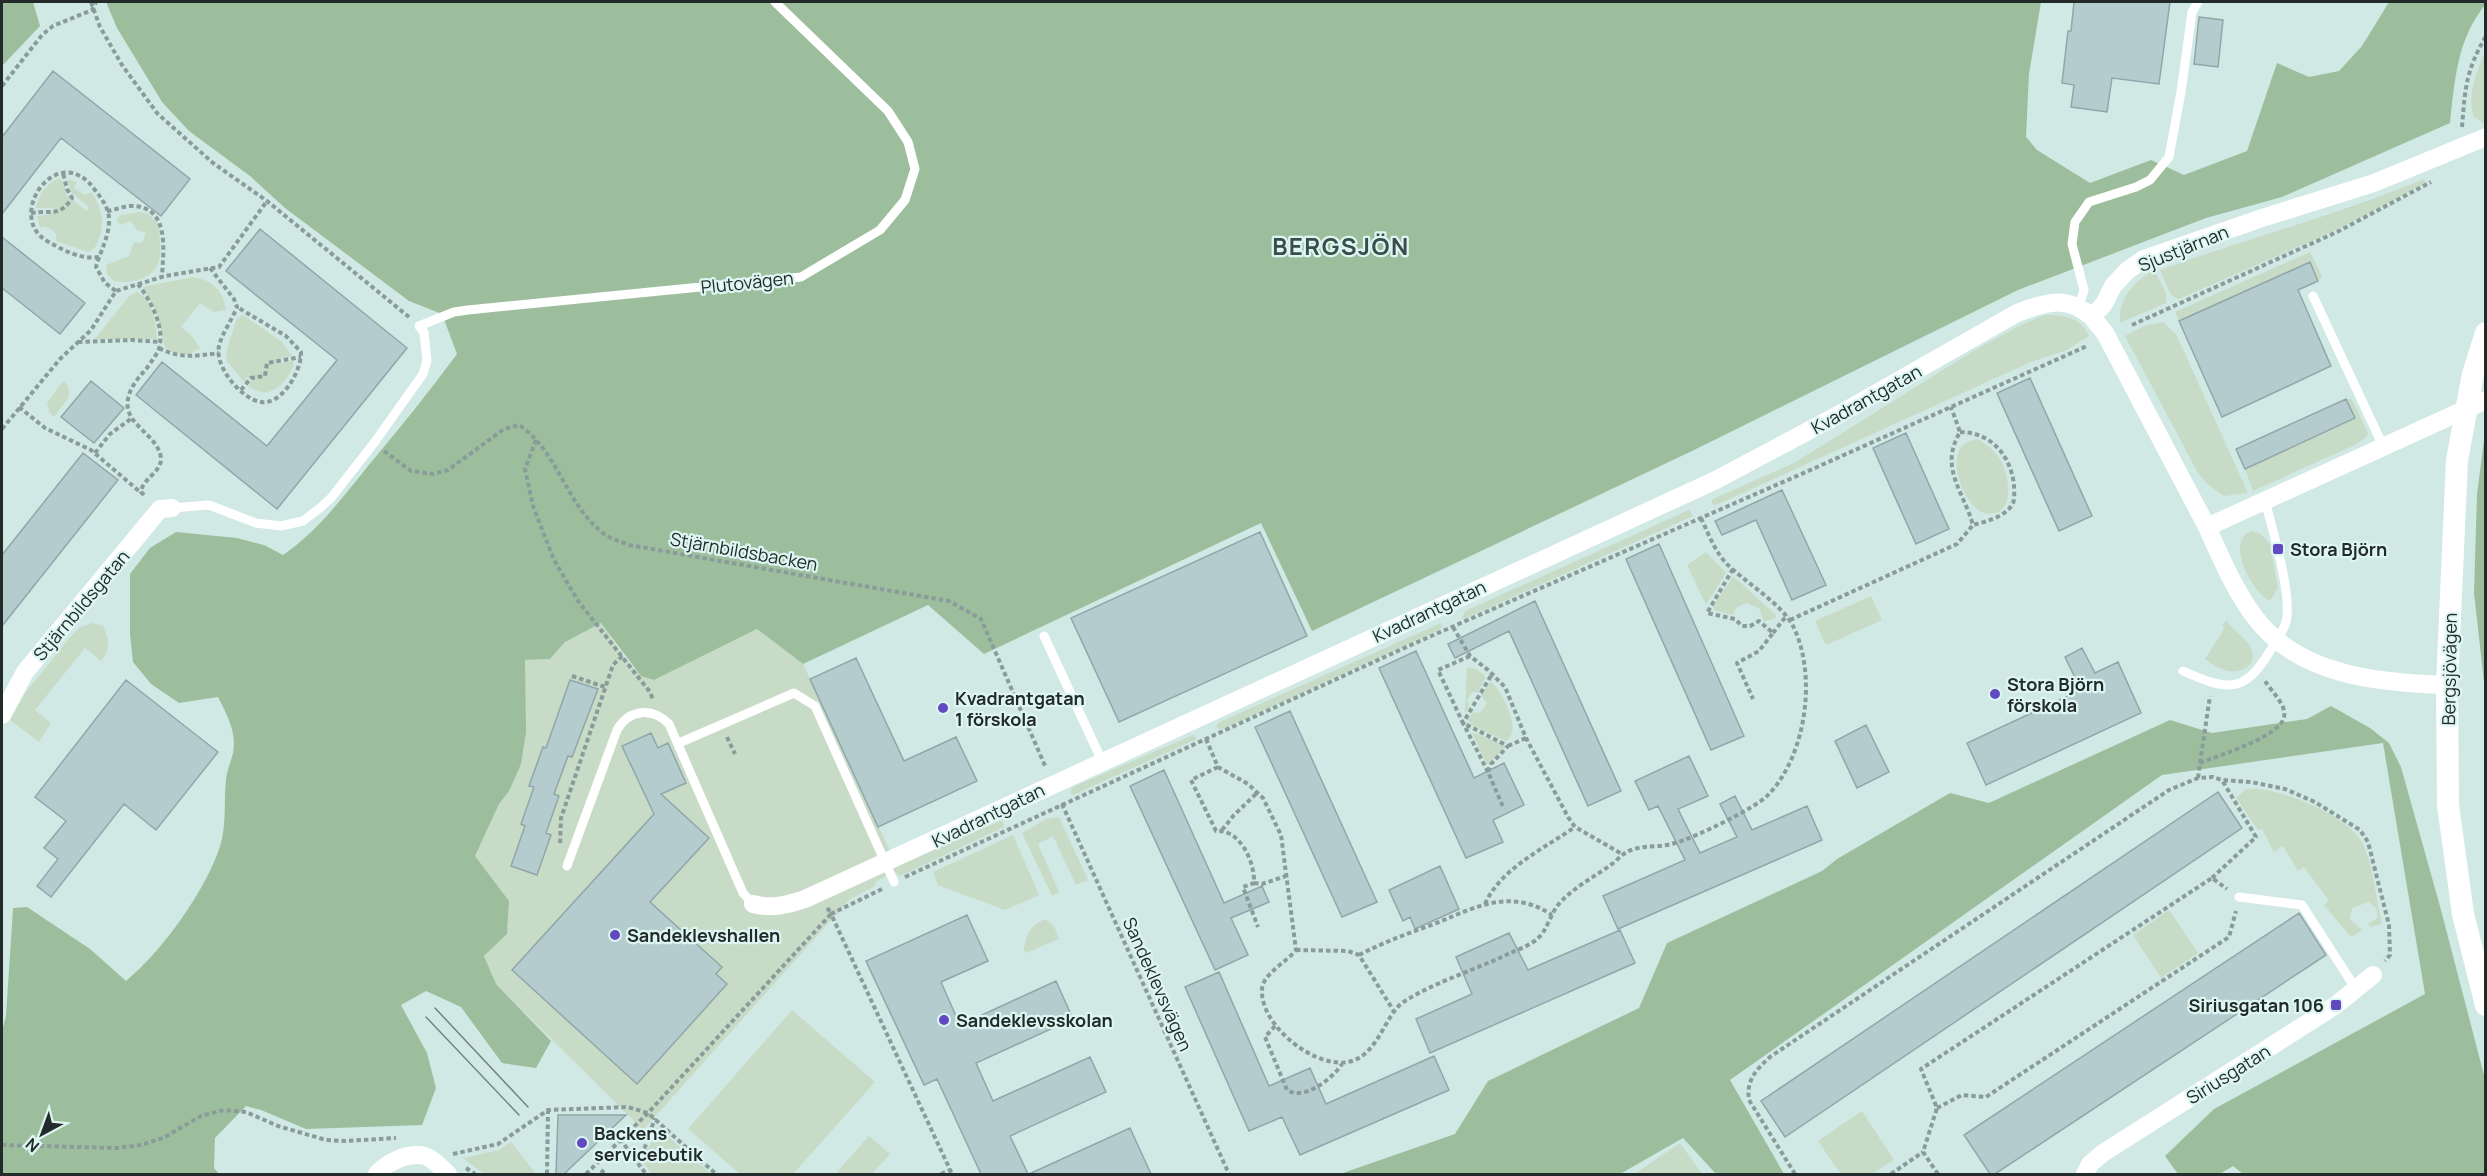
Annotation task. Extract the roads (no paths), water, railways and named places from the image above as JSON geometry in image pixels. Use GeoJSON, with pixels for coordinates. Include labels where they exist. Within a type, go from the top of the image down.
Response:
{"type":"FeatureCollection","features":[{"type":"Feature","properties":{"kind":"street","name":"Sjustjärnan"},"geometry":{"type":"LineString","coordinates":[[2086,312],[2104,304],[2113,286],[2128,270],[2144,259],[2262,218],[2374,183],[2486,137]]}},
{"type":"Feature","properties":{"kind":"street","name":"Kvadrantgatan"},"geometry":{"type":"LineString","coordinates":[[753,904],[766,908],[781,906],[818,893],[887,863],[1053,783],[1716,480],[1838,416],[2017,313],[2042,304],[2057,302],[2086,312]]}},
{"type":"Feature","properties":{"kind":"street"},"geometry":{"type":"LineString","coordinates":[[2086,312],[2105,333],[2207,526],[2232,582],[2255,618],[2277,639],[2301,656],[2335,672],[2378,680],[2447,685]]}},
{"type":"Feature","properties":{"kind":"street","name":"Bergsjövägen"},"geometry":{"type":"LineString","coordinates":[[2486,333],[2473,374],[2457,460],[2447,685],[2448,805],[2463,914],[2486,1005]]}},
{"type":"Feature","properties":{"kind":"street"},"geometry":{"type":"LineString","coordinates":[[2207,526],[2486,400]]}},
{"type":"Feature","properties":{"kind":"street","name":"Stjärnbildsgatan"},"geometry":{"type":"LineString","coordinates":[[2,715],[25,672],[166,509]]}},
{"type":"Feature","properties":{"kind":"street","name":"Siriusgatan"},"geometry":{"type":"LineString","coordinates":[[2085,1174],[2090,1164],[2103,1153],[2336,1005],[2373,975]]}},
{"type":"Feature","properties":{"kind":"street"},"geometry":{"type":"LineString","coordinates":[[377,1174],[389,1162],[411,1156],[425,1156],[447,1174]]}},
{"type":"Feature","properties":{"kind":"lane","name":"Plutovägen"},"geometry":{"type":"LineString","coordinates":[[166,509],[209,505],[256,523],[281,526],[303,521],[331,498],[423,374],[427,361],[424,332],[419,326],[454,312],[801,277],[880,230],[905,200],[915,169],[908,141],[888,111],[775,2]]}},
{"type":"Feature","properties":{"kind":"lane"},"geometry":{"type":"LineString","coordinates":[[2086,312],[2084,290],[2072,244],[2074,222],[2089,202],[2150,180],[2169,157],[2192,12],[2198,2]]}},
{"type":"Feature","properties":{"kind":"lane"},"geometry":{"type":"LineString","coordinates":[[2313,296],[2384,448]]}},
{"type":"Feature","properties":{"kind":"lane"},"geometry":{"type":"LineString","coordinates":[[2183,671],[2211,684],[2237,685],[2258,671],[2286,622],[2286,599],[2278,549],[2265,501]]}},
{"type":"Feature","properties":{"kind":"lane"},"geometry":{"type":"LineString","coordinates":[[1044,636],[1102,761]]}},
{"type":"Feature","properties":{"kind":"lane"},"geometry":{"type":"LineString","coordinates":[[679,743],[794,693],[814,706],[894,882]]}},
{"type":"Feature","properties":{"kind":"lane"},"geometry":{"type":"LineString","coordinates":[[567,866],[609,748],[621,722],[633,714],[657,714],[669,724],[679,743],[743,893],[753,904]]}},
{"type":"Feature","properties":{"kind":"lane"},"geometry":{"type":"LineString","coordinates":[[2239,897],[2302,905],[2356,989]]}},
{"type":"Feature","properties":{"kind":"tram line"},"geometry":{"type":"LineString","coordinates":[[435,1008],[528,1107]]}},
{"type":"Feature","properties":{"kind":"tram line"},"geometry":{"type":"LineString","coordinates":[[426,1017],[519,1115]]}},
{"type":"Feature","properties":{"kind":"place","name":"Stora Björn"},"geometry":{"type":"Point","coordinates":[2278,549]}},
{"type":"Feature","properties":{"kind":"place","name":"Stora Björn förskola"},"geometry":{"type":"Point","coordinates":[1995,694]}},
{"type":"Feature","properties":{"kind":"place","name":"Kvadrantgatan 1 förskola"},"geometry":{"type":"Point","coordinates":[943,708]}},
{"type":"Feature","properties":{"kind":"place","name":"Sandeklevshallen"},"geometry":{"type":"Point","coordinates":[615,935]}},
{"type":"Feature","properties":{"kind":"place","name":"Siriusgatan 106"},"geometry":{"type":"Point","coordinates":[2336,1005]}},
{"type":"Feature","properties":{"kind":"place","name":"Sandeklevsskolan"},"geometry":{"type":"Point","coordinates":[944,1020]}},
{"type":"Feature","properties":{"kind":"place","name":"Backens servicebutik"},"geometry":{"type":"Point","coordinates":[582,1143]}},
{"type":"Feature","properties":{"kind":"district","name":"BERGSJÖN"},"geometry":{"type":"Point","coordinates":[1341,245]}}]}
